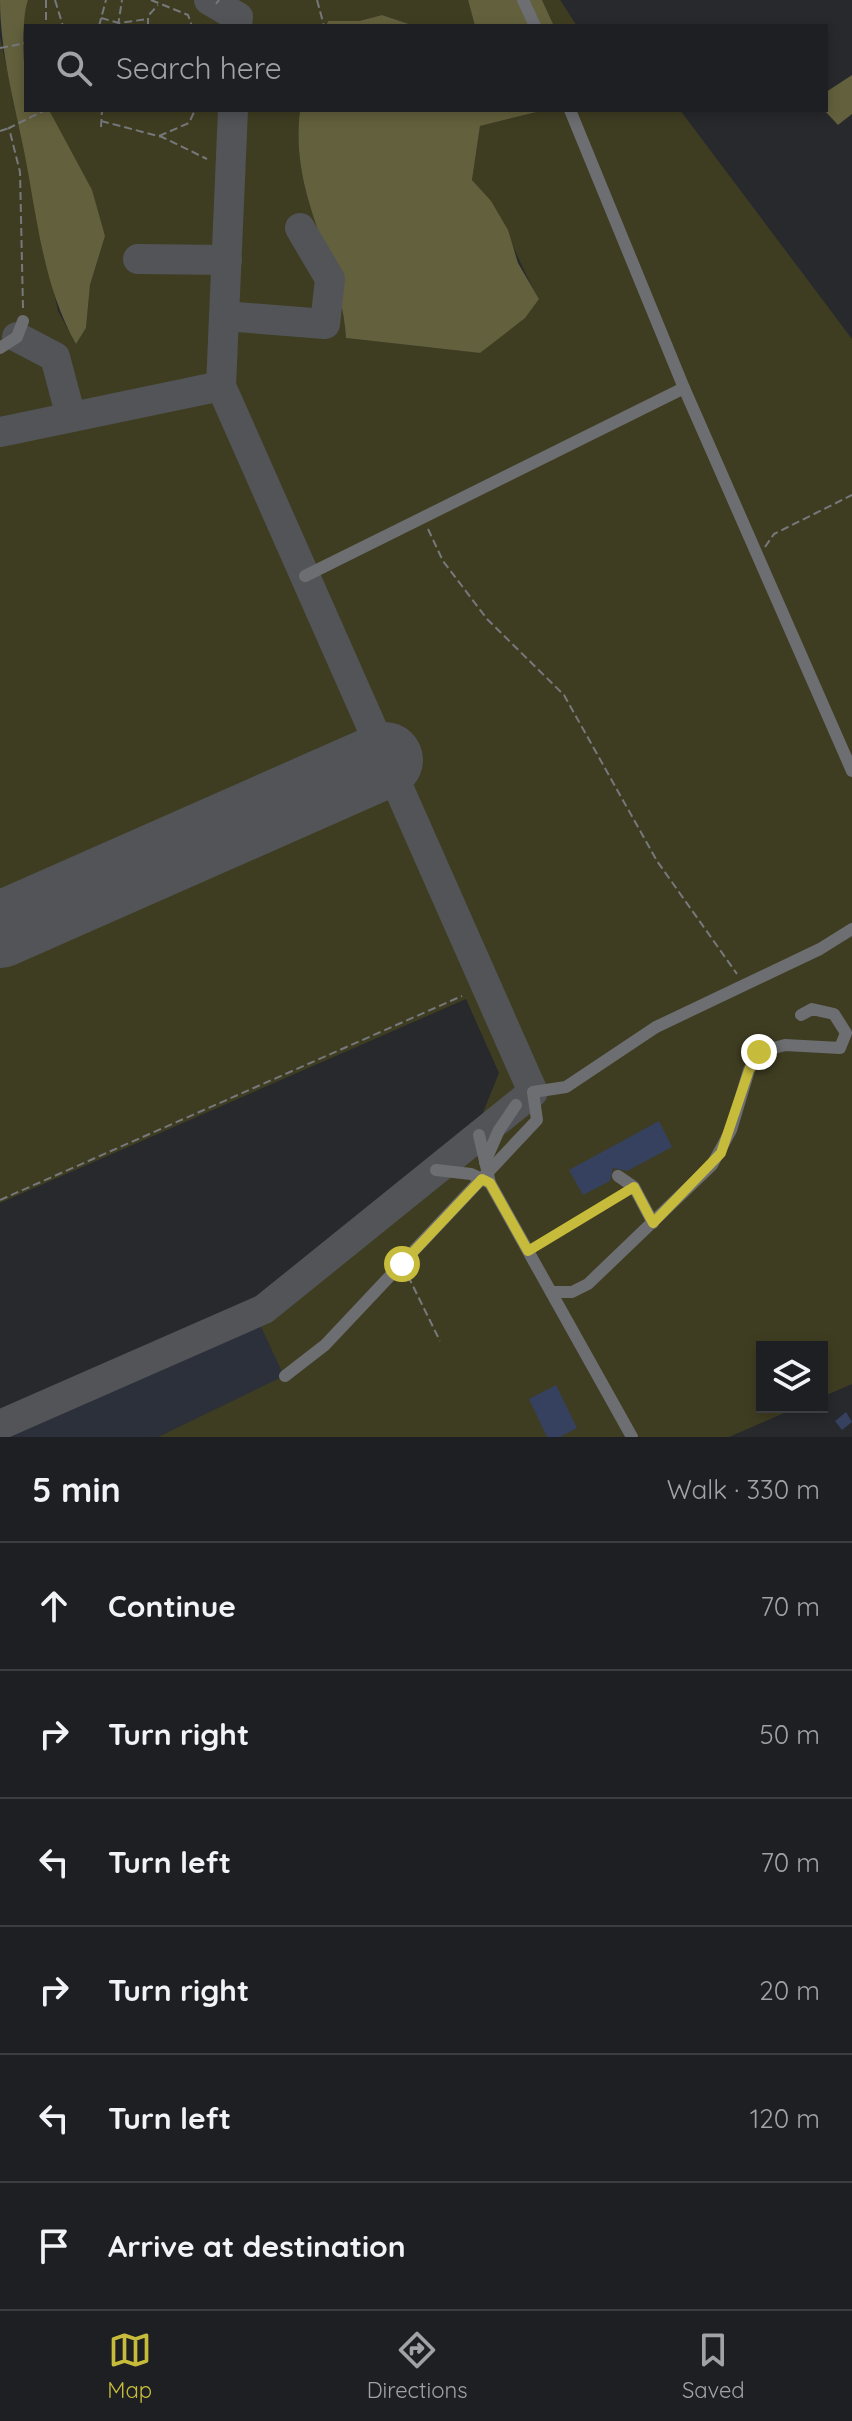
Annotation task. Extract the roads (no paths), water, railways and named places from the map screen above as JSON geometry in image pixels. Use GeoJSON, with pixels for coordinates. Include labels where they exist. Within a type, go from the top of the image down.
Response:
{"type":"FeatureCollection","features":[{"type":"Feature","properties":{"kind":"lane"},"geometry":{"type":"LineString","coordinates":[[523,0],[534,24]]}},
{"type":"Feature","properties":{"kind":"lane"},"geometry":{"type":"LineString","coordinates":[[571,112],[684,388],[852,771]]}},
{"type":"Feature","properties":{"kind":"lane"},"geometry":{"type":"LineString","coordinates":[[0,348],[17,337],[23,321]]}},
{"type":"Feature","properties":{"kind":"lane"},"geometry":{"type":"LineString","coordinates":[[305,576],[684,388]]}},
{"type":"Feature","properties":{"kind":"lane"},"geometry":{"type":"LineString","coordinates":[[285,1376],[325,1345],[537,1120],[533,1092],[566,1087],[656,1027],[820,949],[852,929]]}},
{"type":"Feature","properties":{"kind":"lane"},"geometry":{"type":"LineString","coordinates":[[551,1292],[572,1292],[588,1284],[721,1153],[749,1070],[759,1052],[785,1045],[840,1048],[846,1033],[834,1014],[812,1009],[801,1015]]}},
{"type":"Feature","properties":{"kind":"lane"},"geometry":{"type":"LineString","coordinates":[[486,1175],[499,1130],[516,1105]]}},
{"type":"Feature","properties":{"kind":"lane"},"geometry":{"type":"LineString","coordinates":[[479,1135],[486,1175],[632,1437]]}},
{"type":"Feature","properties":{"kind":"lane"},"geometry":{"type":"LineString","coordinates":[[436,1170],[486,1175]]}},
{"type":"Feature","properties":{"kind":"lane"},"geometry":{"type":"LineString","coordinates":[[618,1176],[634,1187],[653,1223]]}}]}
